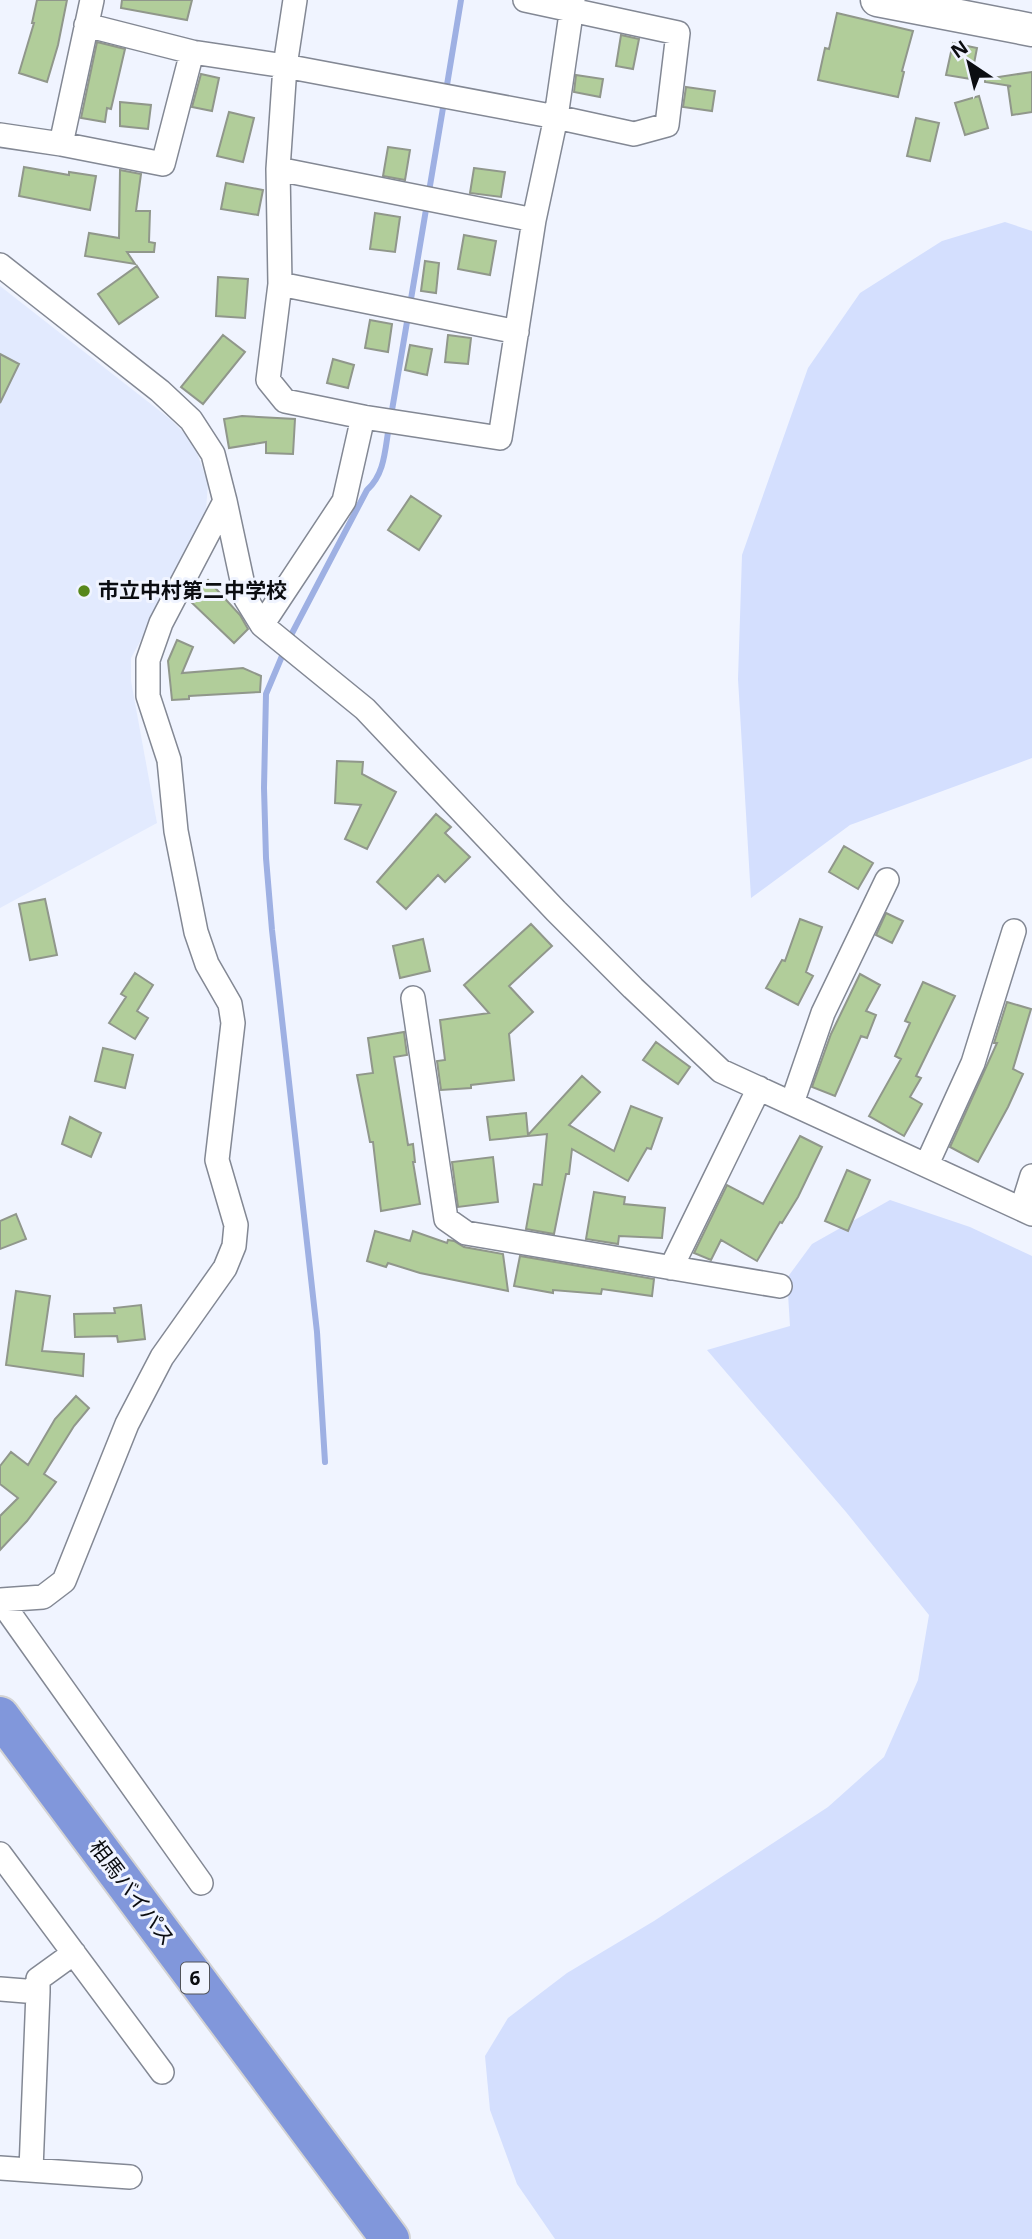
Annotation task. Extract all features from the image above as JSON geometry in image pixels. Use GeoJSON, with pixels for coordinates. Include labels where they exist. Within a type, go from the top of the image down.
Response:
{"type":"FeatureCollection","features":[{"type":"Feature","properties":{"kind":"highway","name":"相馬バイパス"},"geometry":{"type":"LineString","coordinates":[[0,1716],[390,2239]]}},
{"type":"Feature","properties":{"kind":"street"},"geometry":{"type":"LineString","coordinates":[[61,144],[92,0]]}},
{"type":"Feature","properties":{"kind":"street"},"geometry":{"type":"LineString","coordinates":[[295,0],[285,66],[278,169],[280,284],[268,380],[285,401],[363,417],[500,438],[534,220],[556,117],[571,4]]}},
{"type":"Feature","properties":{"kind":"street"},"geometry":{"type":"LineString","coordinates":[[86,25],[192,52],[285,66],[634,134],[667,125],[678,33],[571,4],[525,0]]}},
{"type":"Feature","properties":{"kind":"street"},"geometry":{"type":"LineString","coordinates":[[877,0],[1032,30]]}},
{"type":"Feature","properties":{"kind":"street"},"geometry":{"type":"LineString","coordinates":[[0,135],[163,164],[192,52]]}},
{"type":"Feature","properties":{"kind":"street"},"geometry":{"type":"LineString","coordinates":[[278,169],[534,220]]}},
{"type":"Feature","properties":{"kind":"street"},"geometry":{"type":"LineString","coordinates":[[0,265],[160,391],[191,420],[213,454],[246,599],[262,625],[365,709],[556,911],[721,1071],[1027,1211],[1032,1176]]}},
{"type":"Feature","properties":{"kind":"street"},"geometry":{"type":"LineString","coordinates":[[280,284],[517,332]]}},
{"type":"Feature","properties":{"kind":"street"},"geometry":{"type":"LineString","coordinates":[[262,625],[344,502],[363,417]]}},
{"type":"Feature","properties":{"kind":"street"},"geometry":{"type":"LineString","coordinates":[[201,1883],[0,1600],[43,1597],[64,1581],[127,1424],[162,1357],[225,1268],[234,1246],[236,1225],[217,1160],[233,1023],[230,1004],[207,964],[196,932],[176,831],[169,760],[148,696],[148,660],[161,623],[225,501]]}},
{"type":"Feature","properties":{"kind":"street"},"geometry":{"type":"LineString","coordinates":[[792,1103],[824,1013],[887,880]]}},
{"type":"Feature","properties":{"kind":"street"},"geometry":{"type":"LineString","coordinates":[[927,1164],[974,1063],[1014,931]]}},
{"type":"Feature","properties":{"kind":"street"},"geometry":{"type":"LineString","coordinates":[[413,998],[446,1219],[466,1233],[780,1286]]}},
{"type":"Feature","properties":{"kind":"street"},"geometry":{"type":"LineString","coordinates":[[671,1268],[759,1088]]}},
{"type":"Feature","properties":{"kind":"street"},"geometry":{"type":"LineString","coordinates":[[0,1854],[162,2072]]}},
{"type":"Feature","properties":{"kind":"street"},"geometry":{"type":"LineString","coordinates":[[31,2170],[38,1979],[74,1953]]}},
{"type":"Feature","properties":{"kind":"street"},"geometry":{"type":"LineString","coordinates":[[0,1989],[38,1992]]}},
{"type":"Feature","properties":{"kind":"street"},"geometry":{"type":"LineString","coordinates":[[0,2168],[130,2177]]}},
{"type":"Feature","properties":{"kind":"shaded area"},"geometry":{"type":"Polygon","coordinates":[[[1005,222],[1032,231],[1032,758],[850,825],[751,898],[738,679],[742,555],[808,368],[860,293],[942,241],[1005,222]]]}},
{"type":"Feature","properties":{"kind":"shaded area","name":"市立中村第二中学校"},"geometry":{"type":"Polygon","coordinates":[[[0,286],[170,419],[193,442],[208,483],[205,523],[131,658],[131,681],[157,823],[0,908],[0,286]]]}},
{"type":"Feature","properties":{"kind":"shaded area"},"geometry":{"type":"Polygon","coordinates":[[[890,1200],[970,1227],[1032,1256],[1032,2239],[555,2239],[517,2184],[490,2110],[485,2056],[508,2018],[567,1973],[654,1921],[828,1807],[884,1757],[918,1680],[929,1615],[846,1512],[707,1350],[790,1326],[787,1278],[812,1244],[890,1200]]]}},
{"type":"Feature","properties":{"kind":"building"},"geometry":{"type":"Polygon","coordinates":[[[37,0],[67,0],[47,82],[19,73],[34,23],[37,0]]]}},
{"type":"Feature","properties":{"kind":"building"},"geometry":{"type":"Polygon","coordinates":[[[122,0],[192,0],[187,20],[121,8],[122,0]]]}},
{"type":"Feature","properties":{"kind":"building"},"geometry":{"type":"Polygon","coordinates":[[[837,13],[913,31],[898,97],[818,80],[825,48],[829,49],[837,13]]]}},
{"type":"Feature","properties":{"kind":"building"},"geometry":{"type":"Polygon","coordinates":[[[621,35],[639,39],[633,69],[616,66],[621,35]]]}},
{"type":"Feature","properties":{"kind":"building"},"geometry":{"type":"Polygon","coordinates":[[[97,42],[125,49],[111,109],[107,108],[105,122],[81,118],[97,42]]]}},
{"type":"Feature","properties":{"kind":"building"},"geometry":{"type":"Polygon","coordinates":[[[953,43],[977,48],[971,79],[946,75],[953,43]]]}},
{"type":"Feature","properties":{"kind":"building"},"geometry":{"type":"Polygon","coordinates":[[[1032,72],[1032,112],[1012,115],[1008,87],[1011,86],[985,82],[985,79],[1032,72]]]}},
{"type":"Feature","properties":{"kind":"building"},"geometry":{"type":"Polygon","coordinates":[[[201,74],[219,78],[212,111],[192,107],[201,74]]]}},
{"type":"Feature","properties":{"kind":"building"},"geometry":{"type":"Polygon","coordinates":[[[576,75],[603,79],[600,97],[574,92],[576,75]]]}},
{"type":"Feature","properties":{"kind":"building"},"geometry":{"type":"Polygon","coordinates":[[[686,87],[715,91],[712,111],[683,107],[686,87]]]}},
{"type":"Feature","properties":{"kind":"building"},"geometry":{"type":"Polygon","coordinates":[[[979,96],[988,128],[965,135],[955,103],[979,96]]]}},
{"type":"Feature","properties":{"kind":"building"},"geometry":{"type":"Polygon","coordinates":[[[120,102],[151,105],[148,129],[120,126],[120,102]]]}},
{"type":"Feature","properties":{"kind":"building"},"geometry":{"type":"Polygon","coordinates":[[[229,112],[254,118],[243,162],[217,156],[229,112]]]}},
{"type":"Feature","properties":{"kind":"building"},"geometry":{"type":"Polygon","coordinates":[[[916,118],[939,123],[930,161],[907,156],[916,118]]]}},
{"type":"Feature","properties":{"kind":"building"},"geometry":{"type":"Polygon","coordinates":[[[388,147],[410,150],[405,180],[383,176],[388,147]]]}},
{"type":"Feature","properties":{"kind":"building"},"geometry":{"type":"Polygon","coordinates":[[[24,167],[69,175],[69,172],[96,176],[90,210],[19,196],[24,167]]]}},
{"type":"Feature","properties":{"kind":"building"},"geometry":{"type":"Polygon","coordinates":[[[474,168],[505,172],[501,197],[470,193],[474,168]]]}},
{"type":"Feature","properties":{"kind":"building"},"geometry":{"type":"Polygon","coordinates":[[[120,170],[141,174],[136,211],[150,211],[149,242],[155,243],[154,252],[127,252],[135,264],[85,256],[89,233],[119,238],[120,170]]]}},
{"type":"Feature","properties":{"kind":"building"},"geometry":{"type":"Polygon","coordinates":[[[226,183],[263,190],[258,215],[221,209],[226,183]]]}},
{"type":"Feature","properties":{"kind":"building"},"geometry":{"type":"Polygon","coordinates":[[[375,213],[400,217],[395,252],[370,249],[375,213]]]}},
{"type":"Feature","properties":{"kind":"building"},"geometry":{"type":"Polygon","coordinates":[[[464,235],[496,241],[490,275],[458,269],[464,235]]]}},
{"type":"Feature","properties":{"kind":"building"},"geometry":{"type":"Polygon","coordinates":[[[425,261],[439,263],[436,293],[421,291],[425,261]]]}},
{"type":"Feature","properties":{"kind":"building"},"geometry":{"type":"Polygon","coordinates":[[[137,266],[158,297],[119,324],[98,294],[137,266]]]}},
{"type":"Feature","properties":{"kind":"building"},"geometry":{"type":"Polygon","coordinates":[[[218,277],[248,279],[245,318],[216,316],[218,277]]]}},
{"type":"Feature","properties":{"kind":"building"},"geometry":{"type":"Polygon","coordinates":[[[370,320],[392,324],[388,352],[365,348],[370,320]]]}},
{"type":"Feature","properties":{"kind":"building"},"geometry":{"type":"Polygon","coordinates":[[[223,335],[245,352],[203,404],[181,387],[223,335]]]}},
{"type":"Feature","properties":{"kind":"building"},"geometry":{"type":"Polygon","coordinates":[[[448,335],[471,338],[468,364],[445,362],[448,335]]]}},
{"type":"Feature","properties":{"kind":"building"},"geometry":{"type":"Polygon","coordinates":[[[410,345],[432,349],[427,375],[405,370],[410,345]]]}},
{"type":"Feature","properties":{"kind":"building"},"geometry":{"type":"Polygon","coordinates":[[[0,354],[19,364],[0,403],[0,354]]]}},
{"type":"Feature","properties":{"kind":"building"},"geometry":{"type":"Polygon","coordinates":[[[333,359],[354,365],[348,388],[327,383],[333,359]]]}},
{"type":"Feature","properties":{"kind":"building"},"geometry":{"type":"Polygon","coordinates":[[[242,416],[295,419],[293,454],[266,453],[266,442],[229,448],[224,419],[242,416]]]}},
{"type":"Feature","properties":{"kind":"building"},"geometry":{"type":"Polygon","coordinates":[[[411,496],[441,516],[419,550],[388,530],[411,496]]]}},
{"type":"Feature","properties":{"kind":"building"},"geometry":{"type":"Polygon","coordinates":[[[208,580],[240,615],[248,629],[234,643],[189,600],[208,580]]]}},
{"type":"Feature","properties":{"kind":"building"},"geometry":{"type":"Polygon","coordinates":[[[177,640],[193,647],[182,673],[243,668],[261,676],[260,692],[189,696],[189,699],[172,700],[168,661],[177,640]]]}},
{"type":"Feature","properties":{"kind":"building"},"geometry":{"type":"Polygon","coordinates":[[[337,761],[363,762],[362,774],[396,792],[367,849],[345,839],[361,805],[335,803],[337,761]]]}},
{"type":"Feature","properties":{"kind":"building"},"geometry":{"type":"Polygon","coordinates":[[[436,814],[451,827],[445,833],[470,857],[445,882],[438,875],[406,909],[377,882],[436,814]]]}},
{"type":"Feature","properties":{"kind":"building"},"geometry":{"type":"Polygon","coordinates":[[[844,846],[873,863],[858,889],[829,872],[844,846]]]}},
{"type":"Feature","properties":{"kind":"building"},"geometry":{"type":"Polygon","coordinates":[[[45,899],[57,955],[30,960],[19,904],[45,899]]]}},
{"type":"Feature","properties":{"kind":"building"},"geometry":{"type":"Polygon","coordinates":[[[886,913],[903,921],[892,943],[876,935],[886,913]]]}},
{"type":"Feature","properties":{"kind":"building"},"geometry":{"type":"Polygon","coordinates":[[[800,919],[822,927],[806,972],[813,976],[798,1005],[766,988],[782,960],[785,961],[800,919]]]}},
{"type":"Feature","properties":{"kind":"building"},"geometry":{"type":"Polygon","coordinates":[[[531,924],[552,946],[509,986],[533,1012],[509,1034],[514,1080],[441,1090],[437,1061],[445,1060],[440,1020],[489,1013],[464,985],[531,924]]]}},
{"type":"Feature","properties":{"kind":"building"},"geometry":{"type":"Polygon","coordinates":[[[423,939],[430,971],[400,978],[393,946],[423,939]]]}},
{"type":"Feature","properties":{"kind":"building"},"geometry":{"type":"Polygon","coordinates":[[[135,973],[153,985],[137,1011],[148,1018],[135,1039],[109,1023],[126,997],[121,994],[135,973]]]}},
{"type":"Feature","properties":{"kind":"building"},"geometry":{"type":"Polygon","coordinates":[[[860,974],[880,985],[866,1011],[876,1015],[867,1038],[861,1036],[835,1096],[812,1087],[831,1034],[860,974]]]}},
{"type":"Feature","properties":{"kind":"building"},"geometry":{"type":"Polygon","coordinates":[[[923,982],[955,996],[916,1076],[921,1078],[910,1097],[922,1104],[904,1136],[869,1116],[901,1059],[895,1056],[910,1023],[905,1021],[923,982]]]}},
{"type":"Feature","properties":{"kind":"building"},"geometry":{"type":"Polygon","coordinates":[[[1007,1002],[1031,1009],[1013,1069],[1023,1074],[978,1162],[950,1147],[997,1043],[994,1043],[1007,1002]]]}},
{"type":"Feature","properties":{"kind":"building"},"geometry":{"type":"Polygon","coordinates":[[[404,1032],[407,1055],[394,1057],[408,1145],[413,1144],[420,1204],[381,1211],[373,1142],[370,1142],[357,1075],[373,1073],[368,1038],[404,1032]]]}},
{"type":"Feature","properties":{"kind":"building"},"geometry":{"type":"Polygon","coordinates":[[[656,1042],[690,1067],[678,1084],[643,1060],[656,1042]]]}},
{"type":"Feature","properties":{"kind":"building"},"geometry":{"type":"Polygon","coordinates":[[[103,1048],[133,1055],[125,1088],[95,1081],[103,1048]]]}},
{"type":"Feature","properties":{"kind":"building"},"geometry":{"type":"Polygon","coordinates":[[[582,1076],[600,1092],[569,1125],[614,1151],[631,1106],[662,1118],[651,1149],[647,1148],[628,1181],[572,1149],[569,1174],[566,1174],[554,1234],[526,1229],[534,1184],[542,1185],[547,1134],[490,1140],[487,1117],[526,1113],[528,1135],[582,1076]]]}},
{"type":"Feature","properties":{"kind":"building"},"geometry":{"type":"Polygon","coordinates":[[[70,1117],[101,1133],[91,1157],[62,1144],[70,1117]]]}},
{"type":"Feature","properties":{"kind":"building"},"geometry":{"type":"Polygon","coordinates":[[[800,1136],[822,1147],[798,1197],[757,1261],[721,1240],[711,1260],[694,1253],[727,1185],[763,1204],[800,1136]]]}},
{"type":"Feature","properties":{"kind":"building"},"geometry":{"type":"Polygon","coordinates":[[[493,1157],[498,1202],[458,1207],[452,1162],[493,1157]]]}},
{"type":"Feature","properties":{"kind":"building"},"geometry":{"type":"Polygon","coordinates":[[[847,1170],[870,1180],[848,1231],[825,1221],[847,1170]]]}},
{"type":"Feature","properties":{"kind":"building"},"geometry":{"type":"Polygon","coordinates":[[[594,1192],[625,1197],[624,1204],[665,1208],[662,1238],[619,1236],[618,1244],[586,1239],[594,1192]]]}},
{"type":"Feature","properties":{"kind":"building"},"geometry":{"type":"Polygon","coordinates":[[[16,1214],[26,1239],[0,1249],[0,1221],[16,1214]]]}},
{"type":"Feature","properties":{"kind":"building"},"geometry":{"type":"Polygon","coordinates":[[[375,1231],[410,1241],[413,1231],[447,1243],[448,1240],[454,1241],[464,1247],[503,1254],[508,1291],[420,1273],[388,1263],[386,1267],[367,1261],[375,1231]]]}},
{"type":"Feature","properties":{"kind":"building"},"geometry":{"type":"Polygon","coordinates":[[[520,1256],[654,1279],[652,1296],[602,1289],[601,1294],[553,1290],[553,1293],[514,1286],[520,1256]]]}},
{"type":"Feature","properties":{"kind":"building"},"geometry":{"type":"Polygon","coordinates":[[[16,1291],[50,1296],[42,1351],[84,1354],[83,1376],[6,1365],[16,1291]]]}},
{"type":"Feature","properties":{"kind":"building"},"geometry":{"type":"Polygon","coordinates":[[[141,1305],[145,1339],[118,1342],[117,1336],[75,1337],[74,1314],[115,1313],[114,1308],[141,1305]]]}},
{"type":"Feature","properties":{"kind":"building"},"geometry":{"type":"Polygon","coordinates":[[[76,1396],[89,1408],[74,1426],[44,1474],[56,1482],[27,1521],[0,1550],[0,1516],[18,1498],[0,1484],[0,1466],[11,1452],[28,1465],[55,1419],[76,1396]]]}},
{"type":"Feature","properties":{"kind":"waterway"},"geometry":{"type":"LineString","coordinates":[[446,91],[461,0]]}},
{"type":"Feature","properties":{"kind":"waterway"},"geometry":{"type":"LineString","coordinates":[[410,305],[444,102]]}},
{"type":"Feature","properties":{"kind":"waterway"},"geometry":{"type":"LineString","coordinates":[[391,416],[408,316]]}},
{"type":"Feature","properties":{"kind":"waterway"},"geometry":{"type":"LineString","coordinates":[[289,639],[367,490],[377,476],[383,461],[389,426]]}},
{"type":"Feature","properties":{"kind":"waterway"},"geometry":{"type":"LineString","coordinates":[[285,649],[266,694],[266,858],[317,1332],[325,1462]]}},
{"type":"Feature","properties":{"kind":"place","name":"市立中村第二中学校"},"geometry":{"type":"Point","coordinates":[84,591]}}]}
